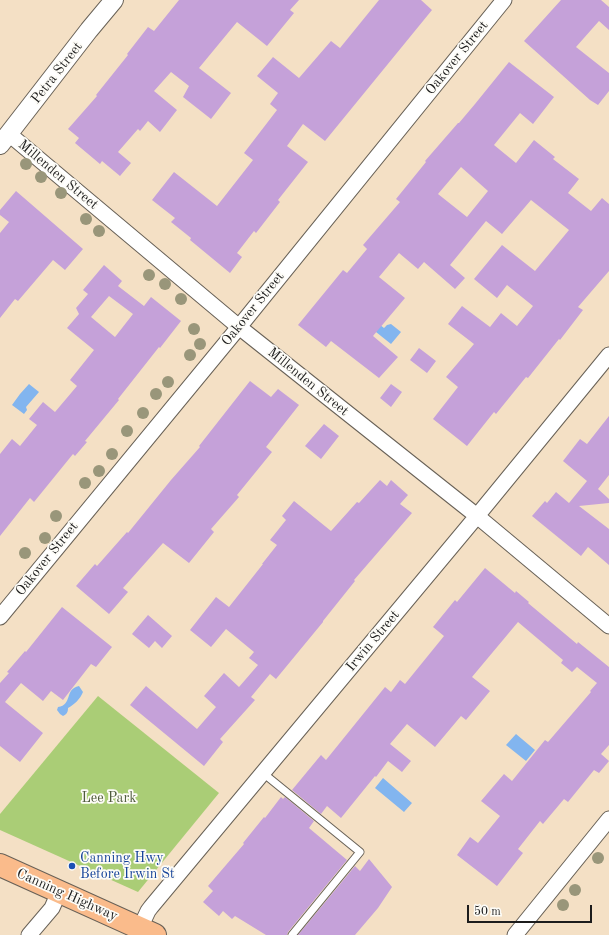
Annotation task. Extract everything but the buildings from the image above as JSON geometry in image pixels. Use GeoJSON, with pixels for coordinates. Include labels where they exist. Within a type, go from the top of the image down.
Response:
{"type":"FeatureCollection","features":[{"type":"Feature","properties":{"kind":"highway","name":"Canning Highway"},"geometry":{"type":"LineString","coordinates":[[0,865],[148,932]]}},
{"type":"Feature","properties":{"kind":"street","name":"Petra Street"},"geometry":{"type":"LineString","coordinates":[[5,140],[89,30],[114,0]]}},
{"type":"Feature","properties":{"kind":"street","name":"Oakover Street"},"geometry":{"type":"LineString","coordinates":[[0,616],[239,327],[504,0]]}},
{"type":"Feature","properties":{"kind":"street","name":"Millenden Street"},"geometry":{"type":"LineString","coordinates":[[5,140],[477,516],[609,626]]}},
{"type":"Feature","properties":{"kind":"street","name":"Irwin Street"},"geometry":{"type":"LineString","coordinates":[[148,932],[148,911],[151,907],[477,516],[609,355]]}},
{"type":"Feature","properties":{"kind":"street"},"geometry":{"type":"LineString","coordinates":[[515,935],[609,819]]}},
{"type":"Feature","properties":{"kind":"street"},"geometry":{"type":"LineString","coordinates":[[28,935],[52,908],[59,892]]}},
{"type":"Feature","properties":{"kind":"lane"},"geometry":{"type":"LineString","coordinates":[[263,772],[360,852],[292,935]]}},
{"type":"Feature","properties":{"kind":"green space","name":"Lee Park"},"geometry":{"type":"Polygon","coordinates":[[[98,696],[219,793],[138,892],[0,830],[0,814],[98,696]]]}},
{"type":"Feature","properties":{"kind":"water"},"geometry":{"type":"Polygon","coordinates":[[[371,318],[384,328],[391,324],[401,332],[391,344],[366,324],[371,318]]]}},
{"type":"Feature","properties":{"kind":"water"},"geometry":{"type":"Polygon","coordinates":[[[29,384],[39,392],[26,407],[27,410],[24,414],[12,405],[29,384]]]}},
{"type":"Feature","properties":{"kind":"water"},"geometry":{"type":"Polygon","coordinates":[[[79,686],[83,692],[82,695],[73,705],[68,708],[67,713],[63,716],[57,710],[58,707],[63,706],[66,703],[72,690],[79,686]]]}},
{"type":"Feature","properties":{"kind":"water"},"geometry":{"type":"Polygon","coordinates":[[[516,734],[535,750],[526,761],[506,745],[516,734]]]}},
{"type":"Feature","properties":{"kind":"water"},"geometry":{"type":"Polygon","coordinates":[[[383,778],[412,803],[404,812],[375,788],[383,778]]]}},
{"type":"Feature","properties":{"kind":"place","name":"Canning Hwy Before Irwin St"},"geometry":{"type":"Point","coordinates":[72,866]}}]}
